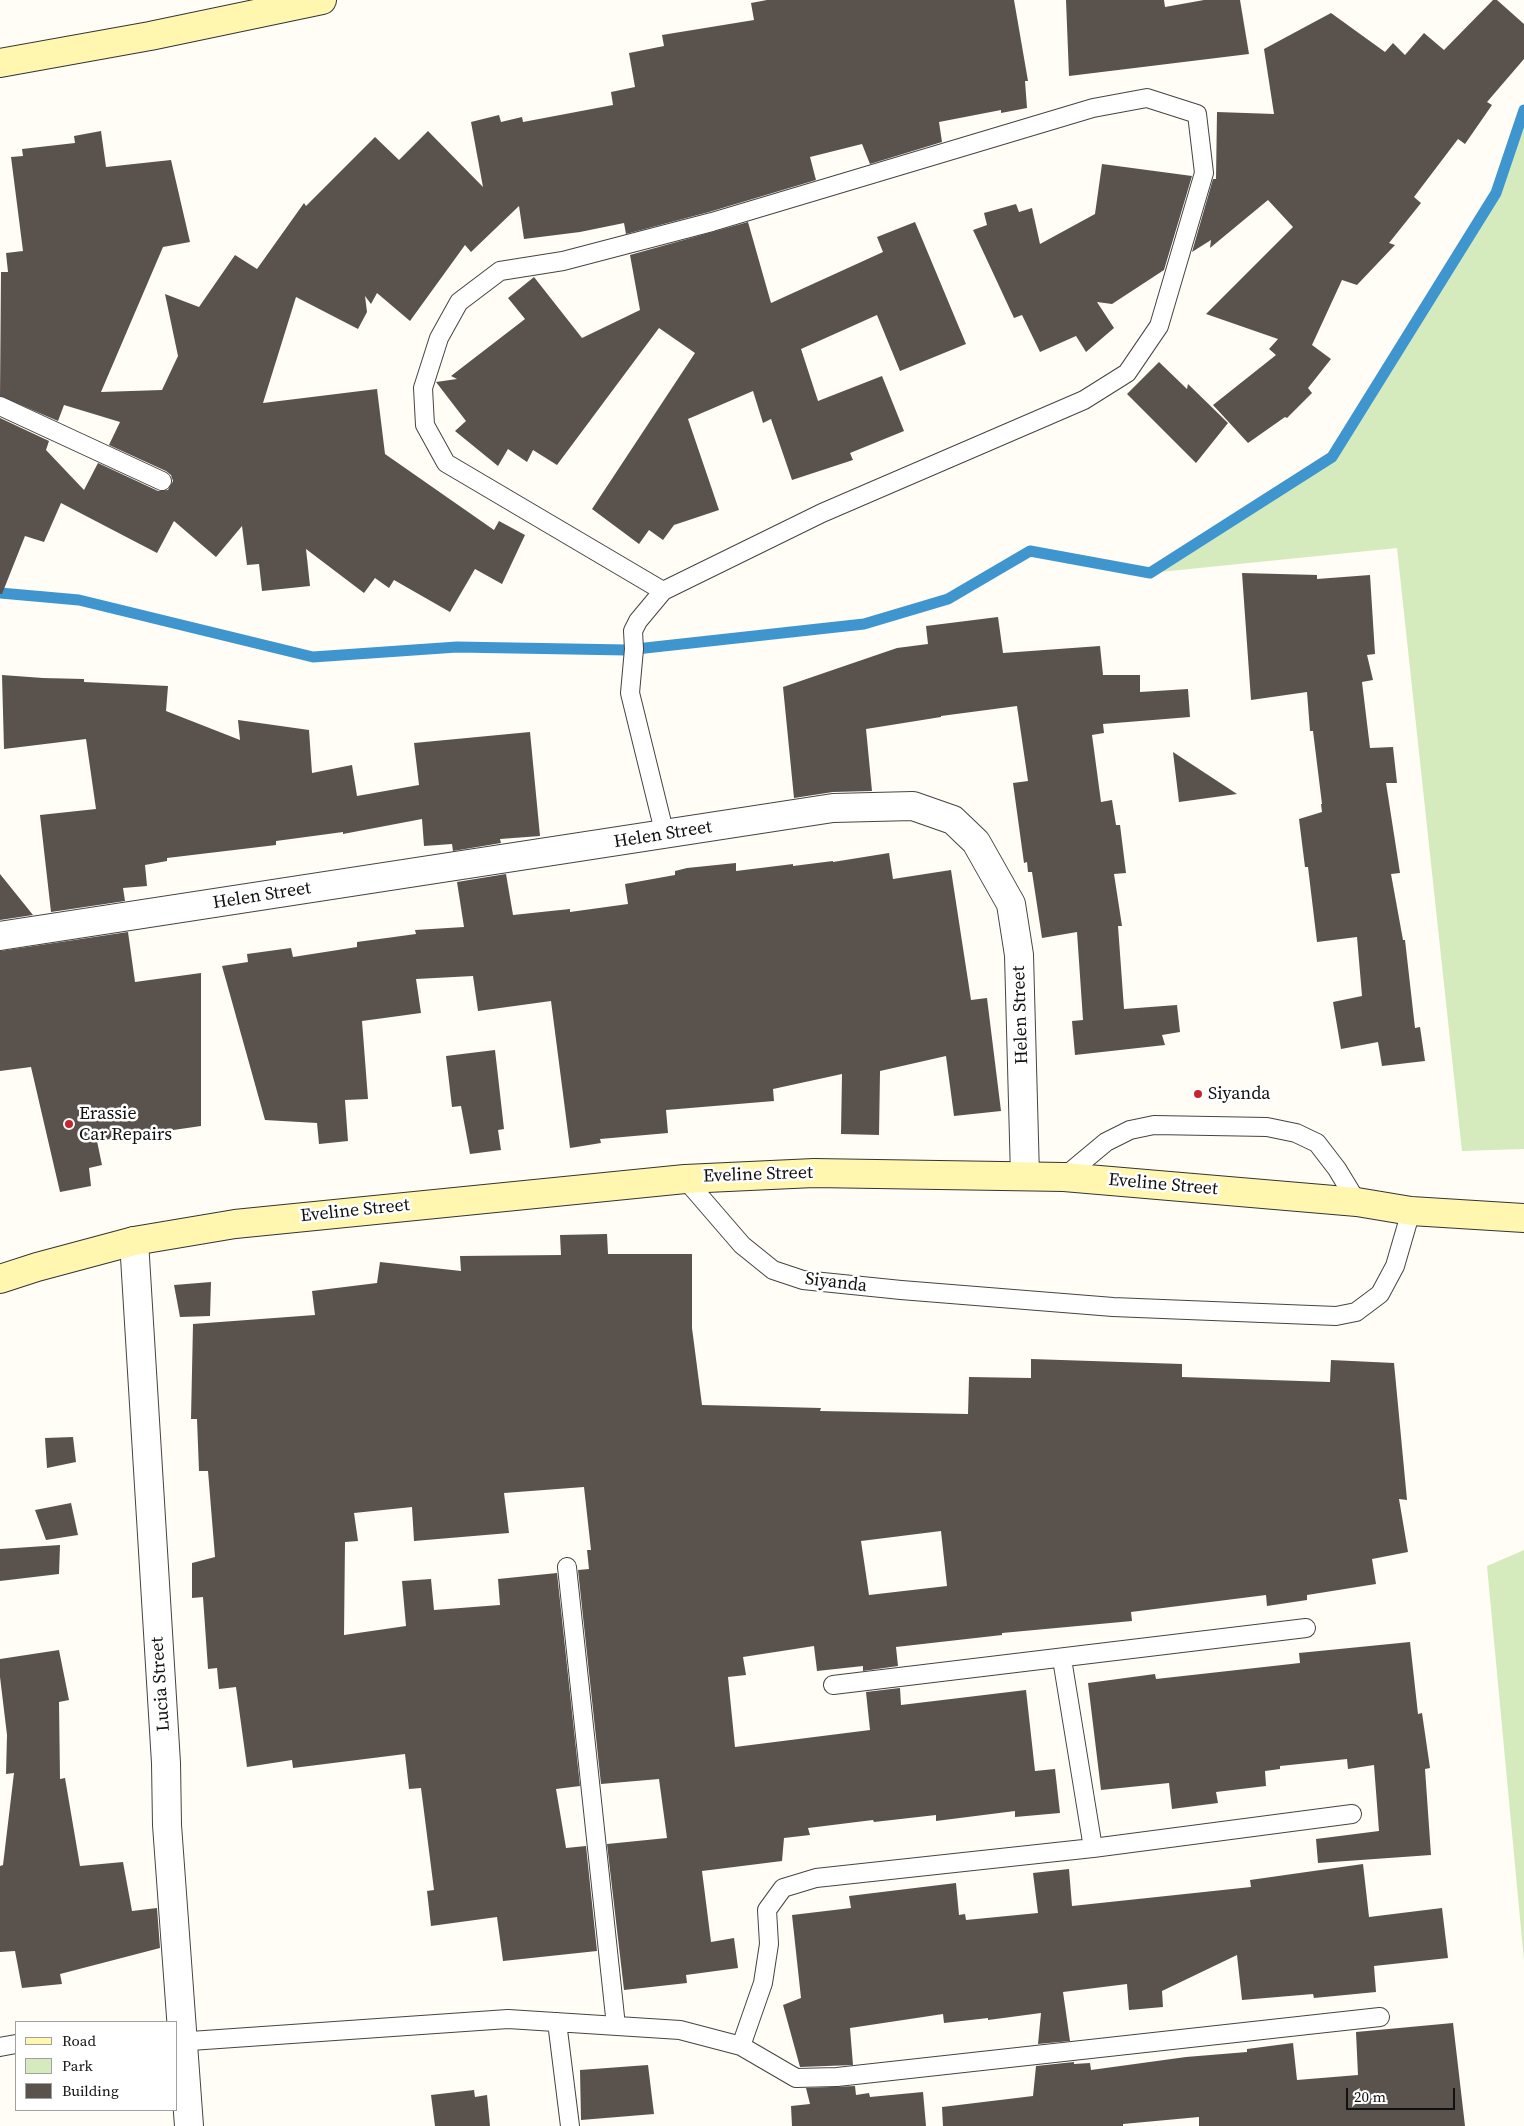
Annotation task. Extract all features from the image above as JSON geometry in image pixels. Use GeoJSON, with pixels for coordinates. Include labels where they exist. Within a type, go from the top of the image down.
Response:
{"type":"FeatureCollection","features":[{"type":"Feature","properties":{"kind":"street"},"geometry":{"type":"LineString","coordinates":[[0,63],[150,36],[322,0]]}},
{"type":"Feature","properties":{"kind":"street","name":"Helen Street"},"geometry":{"type":"LineString","coordinates":[[0,936],[833,808],[913,806],[953,820],[959,825],[976,842],[1011,904],[1019,955],[1025,1176]]}},
{"type":"Feature","properties":{"kind":"street","name":"Eveline Street"},"geometry":{"type":"LineString","coordinates":[[0,1280],[37,1267],[134,1241],[234,1224],[685,1178],[814,1172],[1064,1177],[1357,1202],[1411,1211],[1524,1218]]}},
{"type":"Feature","properties":{"kind":"street","name":"Lucia Street"},"geometry":{"type":"LineString","coordinates":[[134,1241],[166,1764],[167,1826],[180,2042],[189,2126]]}},
{"type":"Feature","properties":{"kind":"lane"},"geometry":{"type":"LineString","coordinates":[[663,591],[446,462],[425,425],[423,388],[439,338],[459,302],[500,270],[563,261],[712,222],[1093,108],[1147,98],[1197,114],[1204,173],[1159,326],[1127,373],[1084,400],[822,513],[663,591],[638,620],[634,631],[630,694],[665,835]]}},
{"type":"Feature","properties":{"kind":"lane"},"geometry":{"type":"LineString","coordinates":[[0,406],[162,481]]}},
{"type":"Feature","properties":{"kind":"lane"},"geometry":{"type":"LineString","coordinates":[[1064,1177],[1106,1142],[1130,1130],[1154,1125],[1267,1127],[1296,1133],[1317,1143],[1337,1169],[1357,1202]]}},
{"type":"Feature","properties":{"kind":"lane","name":"Siyanda"},"geometry":{"type":"LineString","coordinates":[[685,1178],[742,1245],[772,1270],[803,1280],[1114,1307],[1336,1316],[1356,1312],[1380,1294],[1395,1266],[1411,1211]]}},
{"type":"Feature","properties":{"kind":"lane"},"geometry":{"type":"LineString","coordinates":[[567,1567],[616,2026]]}},
{"type":"Feature","properties":{"kind":"lane"},"geometry":{"type":"LineString","coordinates":[[833,1685],[1000,1664],[1062,1659],[1306,1628]]}},
{"type":"Feature","properties":{"kind":"lane"},"geometry":{"type":"LineString","coordinates":[[1062,1659],[1093,1848]]}},
{"type":"Feature","properties":{"kind":"lane"},"geometry":{"type":"LineString","coordinates":[[741,2046],[763,1983],[769,1944],[767,1910],[783,1888],[816,1878],[1093,1848],[1352,1814]]}},
{"type":"Feature","properties":{"kind":"lane"},"geometry":{"type":"LineString","coordinates":[[180,2042],[508,2019],[680,2030],[741,2046],[796,2078],[837,2077],[1380,2017]]}},
{"type":"Feature","properties":{"kind":"lane"},"geometry":{"type":"LineString","coordinates":[[557,2022],[570,2126]]}},
{"type":"Feature","properties":{"kind":"lane"},"geometry":{"type":"LineString","coordinates":[[0,2047],[15,2044]]}},
{"type":"Feature","properties":{"kind":"green space"},"geometry":{"type":"Polygon","coordinates":[[[1524,110],[1524,1149],[1462,1151],[1397,548],[1150,573],[1332,457],[1496,193],[1524,110]]]}},
{"type":"Feature","properties":{"kind":"green space"},"geometry":{"type":"Polygon","coordinates":[[[1524,1550],[1524,1961],[1487,1566],[1524,1550]]]}},
{"type":"Feature","properties":{"kind":"building"},"geometry":{"type":"Polygon","coordinates":[[[767,0],[1014,0],[1028,81],[1025,81],[1027,108],[1001,113],[1001,110],[939,122],[942,142],[870,164],[862,144],[810,157],[816,180],[709,212],[626,234],[624,223],[580,232],[524,239],[519,206],[471,252],[465,245],[410,321],[377,293],[371,304],[365,296],[367,312],[358,329],[296,297],[263,403],[377,389],[385,454],[494,530],[499,521],[525,535],[502,584],[475,569],[450,612],[394,580],[389,588],[375,578],[364,593],[306,549],[310,586],[262,591],[259,564],[247,565],[242,526],[216,557],[174,521],[157,553],[61,503],[44,542],[25,536],[2,594],[0,594],[0,418],[49,441],[46,450],[84,490],[98,463],[158,491],[168,490],[173,481],[171,475],[166,471],[109,445],[120,422],[64,405],[58,421],[0,396],[1,272],[8,272],[6,253],[23,251],[11,157],[23,156],[22,149],[75,143],[74,136],[101,131],[106,167],[171,160],[190,242],[163,247],[101,392],[162,390],[178,356],[165,294],[199,307],[235,255],[257,269],[304,203],[306,206],[375,137],[399,160],[428,131],[483,187],[471,122],[499,115],[501,122],[522,117],[523,122],[613,105],[611,92],[635,87],[629,53],[664,46],[662,35],[754,20],[751,3],[767,0]]]}},
{"type":"Feature","properties":{"kind":"building"},"geometry":{"type":"Polygon","coordinates":[[[1066,0],[1164,0],[1165,7],[1204,0],[1240,0],[1249,54],[1069,76],[1066,0]]]}},
{"type":"Feature","properties":{"kind":"building"},"geometry":{"type":"Polygon","coordinates":[[[1493,0],[1497,0],[1524,24],[1524,59],[1487,102],[1492,105],[1465,144],[1458,139],[1414,197],[1421,203],[1389,243],[1395,245],[1357,285],[1342,280],[1312,345],[1331,359],[1308,388],[1312,393],[1287,418],[1285,417],[1248,443],[1213,405],[1276,355],[1269,349],[1278,339],[1206,314],[1293,227],[1268,200],[1210,248],[1211,240],[1192,252],[1213,179],[1216,179],[1217,112],[1274,114],[1264,49],[1331,13],[1385,52],[1393,43],[1405,55],[1424,33],[1444,50],[1493,0]]]}},
{"type":"Feature","properties":{"kind":"building"},"geometry":{"type":"Polygon","coordinates":[[[1102,164],[1192,176],[1164,270],[1112,304],[1097,302],[1114,328],[1086,352],[1076,336],[1040,352],[1022,315],[1014,318],[973,230],[987,225],[984,213],[1016,204],[1019,212],[1032,208],[1040,244],[1095,214],[1102,164]]]}},
{"type":"Feature","properties":{"kind":"building"},"geometry":{"type":"Polygon","coordinates":[[[748,222],[771,303],[883,252],[877,237],[915,222],[966,344],[900,371],[877,315],[801,349],[818,401],[882,376],[904,431],[850,453],[853,460],[792,480],[771,419],[763,423],[753,391],[688,419],[719,510],[674,525],[663,540],[649,530],[639,544],[592,509],[695,353],[659,328],[557,465],[533,450],[527,462],[508,449],[498,466],[455,431],[466,421],[436,382],[457,379],[451,376],[525,319],[508,298],[534,277],[582,338],[640,310],[630,255],[748,222]]]}},
{"type":"Feature","properties":{"kind":"building"},"geometry":{"type":"Polygon","coordinates":[[[1159,362],[1187,389],[1188,384],[1228,423],[1196,463],[1127,394],[1159,362]]]}},
{"type":"Feature","properties":{"kind":"building"},"geometry":{"type":"Polygon","coordinates":[[[1242,573],[1317,575],[1317,579],[1370,575],[1375,654],[1367,655],[1373,680],[1362,682],[1370,748],[1393,747],[1397,783],[1386,783],[1400,873],[1391,874],[1403,940],[1405,940],[1415,1028],[1420,1027],[1425,1061],[1382,1066],[1378,1042],[1341,1049],[1333,1002],[1362,996],[1357,937],[1317,942],[1308,867],[1305,867],[1299,819],[1322,812],[1313,731],[1310,731],[1307,692],[1251,700],[1242,573]]]}},
{"type":"Feature","properties":{"kind":"building"},"geometry":{"type":"Polygon","coordinates":[[[998,617],[1003,653],[1100,646],[1103,675],[1140,675],[1140,692],[1188,689],[1190,717],[1103,724],[1104,733],[1092,735],[1101,802],[1112,800],[1116,825],[1120,825],[1126,873],[1114,874],[1122,926],[1118,926],[1124,1009],[1177,1005],[1180,1032],[1162,1035],[1165,1045],[1075,1055],[1072,1021],[1083,1020],[1077,932],[1042,938],[1032,872],[1028,872],[1027,862],[1024,863],[1013,783],[1028,781],[1017,706],[941,716],[866,729],[872,791],[833,792],[794,798],[783,687],[897,648],[928,644],[926,626],[998,617]]]}},
{"type":"Feature","properties":{"kind":"building"},"geometry":{"type":"Polygon","coordinates":[[[2,675],[84,679],[84,682],[168,686],[166,711],[240,740],[238,720],[309,730],[312,773],[352,765],[357,796],[419,785],[414,743],[530,732],[540,836],[500,839],[501,843],[453,851],[452,844],[424,846],[422,819],[343,834],[343,832],[276,841],[276,845],[167,858],[167,861],[145,865],[147,886],[123,888],[125,901],[51,912],[40,815],[96,809],[86,739],[4,749],[2,675]]]}},
{"type":"Feature","properties":{"kind":"building"},"geometry":{"type":"Polygon","coordinates":[[[1173,752],[1237,794],[1179,802],[1173,752]]]}},
{"type":"Feature","properties":{"kind":"building"},"geometry":{"type":"Polygon","coordinates":[[[889,853],[893,879],[951,870],[971,1000],[987,998],[1001,1111],[954,1116],[946,1056],[880,1071],[879,1135],[841,1134],[842,1074],[773,1089],[774,1101],[666,1110],[668,1133],[600,1139],[601,1143],[570,1148],[551,1001],[478,1011],[473,976],[416,979],[421,1013],[362,1021],[368,1099],[345,1100],[348,1141],[319,1144],[317,1123],[265,1120],[222,966],[248,962],[247,954],[291,948],[293,957],[357,947],[357,942],[416,934],[415,930],[464,927],[457,882],[506,874],[513,915],[570,909],[570,912],[628,904],[625,884],[675,875],[675,871],[687,868],[736,863],[736,871],[793,864],[793,866],[833,862],[889,853]]]}},
{"type":"Feature","properties":{"kind":"building"},"geometry":{"type":"Polygon","coordinates":[[[0,874],[33,915],[0,920],[0,874]]]}},
{"type":"Feature","properties":{"kind":"building"},"geometry":{"type":"Polygon","coordinates":[[[128,932],[135,982],[201,973],[201,1126],[97,1141],[102,1165],[89,1168],[91,1186],[60,1192],[31,1067],[0,1071],[0,951],[128,932]]]}},
{"type":"Feature","properties":{"kind":"building"},"geometry":{"type":"Polygon","coordinates":[[[495,1050],[504,1129],[498,1130],[501,1150],[470,1154],[461,1106],[452,1107],[446,1056],[495,1050]]]}},
{"type":"Feature","properties":{"kind":"building"},"geometry":{"type":"Polygon","coordinates":[[[607,1234],[608,1254],[692,1254],[692,1328],[702,1405],[821,1408],[820,1411],[968,1414],[969,1377],[1031,1378],[1031,1359],[1182,1364],[1182,1377],[1330,1382],[1331,1360],[1394,1363],[1407,1500],[1399,1499],[1408,1552],[1372,1559],[1376,1584],[1307,1595],[1307,1600],[1267,1606],[1266,1595],[1131,1612],[1132,1621],[1002,1633],[1002,1635],[896,1647],[898,1666],[863,1671],[863,1666],[817,1671],[814,1646],[743,1657],[746,1675],[728,1677],[735,1747],[870,1730],[866,1692],[900,1688],[901,1705],[1026,1690],[1035,1771],[1055,1769],[1060,1813],[1015,1817],[1015,1811],[936,1821],[936,1815],[808,1828],[810,1835],[784,1838],[782,1861],[702,1871],[711,1942],[734,1938],[738,1968],[686,1975],[687,1983],[624,1990],[607,1844],[667,1838],[659,1779],[601,1784],[578,1570],[589,1569],[587,1550],[591,1550],[584,1487],[504,1493],[509,1533],[414,1541],[412,1507],[354,1513],[358,1541],[345,1542],[344,1635],[406,1626],[402,1581],[431,1579],[434,1610],[500,1605],[498,1579],[557,1573],[580,1786],[556,1789],[566,1848],[586,1846],[597,1951],[503,1961],[497,1917],[431,1926],[427,1891],[434,1890],[421,1788],[409,1789],[405,1754],[293,1768],[292,1760],[247,1767],[236,1687],[219,1689],[217,1668],[208,1669],[203,1597],[192,1598],[192,1563],[215,1557],[208,1471],[199,1471],[197,1419],[191,1419],[193,1324],[315,1315],[312,1291],[377,1283],[380,1262],[461,1271],[460,1256],[561,1255],[560,1235],[607,1234]],[[941,1531],[861,1541],[869,1595],[947,1586],[941,1531]]]}},
{"type":"Feature","properties":{"kind":"building"},"geometry":{"type":"Polygon","coordinates":[[[211,1282],[210,1316],[180,1317],[174,1285],[211,1282]]]}},
{"type":"Feature","properties":{"kind":"building"},"geometry":{"type":"Polygon","coordinates":[[[73,1437],[76,1462],[47,1468],[45,1438],[73,1437]]]}},
{"type":"Feature","properties":{"kind":"building"},"geometry":{"type":"Polygon","coordinates":[[[71,1503],[78,1535],[46,1540],[35,1510],[71,1503]]]}},
{"type":"Feature","properties":{"kind":"building"},"geometry":{"type":"Polygon","coordinates":[[[60,1545],[59,1574],[0,1581],[0,1549],[60,1545]]]}},
{"type":"Feature","properties":{"kind":"building"},"geometry":{"type":"Polygon","coordinates":[[[1410,1642],[1418,1714],[1422,1713],[1430,1768],[1425,1769],[1431,1855],[1318,1863],[1316,1839],[1379,1831],[1374,1765],[1348,1769],[1347,1759],[1280,1766],[1280,1769],[1265,1771],[1266,1786],[1216,1792],[1218,1803],[1172,1809],[1169,1783],[1101,1790],[1088,1683],[1155,1674],[1156,1679],[1300,1663],[1299,1653],[1410,1642]]]}},
{"type":"Feature","properties":{"kind":"building"},"geometry":{"type":"Polygon","coordinates":[[[59,1650],[69,1700],[59,1702],[60,1779],[65,1778],[80,1866],[123,1862],[132,1911],[157,1908],[160,1948],[60,1974],[62,1984],[22,1988],[15,1951],[0,1952],[0,1866],[3,1865],[14,1773],[6,1774],[7,1735],[0,1677],[0,1659],[59,1650]]]}},
{"type":"Feature","properties":{"kind":"building"},"geometry":{"type":"Polygon","coordinates":[[[1363,1864],[1369,1917],[1442,1908],[1448,1958],[1374,1966],[1376,1992],[1314,1998],[1313,1994],[1242,2000],[1237,1955],[1162,1991],[1163,2007],[1129,2010],[1127,1984],[1063,1992],[1070,2041],[1038,2044],[1041,2013],[988,2020],[988,2018],[944,2023],[943,2014],[850,2028],[853,2065],[800,2067],[783,2005],[801,1998],[792,1915],[851,1908],[849,1896],[956,1883],[959,1915],[965,1914],[966,1920],[1038,1913],[1033,1873],[1069,1869],[1072,1906],[1251,1887],[1250,1880],[1363,1864]]]}},
{"type":"Feature","properties":{"kind":"building"},"geometry":{"type":"Polygon","coordinates":[[[1453,2023],[1465,2126],[1199,2126],[1199,2117],[1123,2124],[1123,2126],[943,2126],[942,2107],[1033,2096],[1036,2066],[1074,2062],[1074,2064],[1090,2063],[1091,2070],[1186,2057],[1247,2052],[1247,2049],[1293,2043],[1297,2080],[1358,2075],[1356,2032],[1453,2023]]]}},
{"type":"Feature","properties":{"kind":"building"},"geometry":{"type":"Polygon","coordinates":[[[648,2065],[654,2114],[581,2120],[580,2070],[648,2065]]]}},
{"type":"Feature","properties":{"kind":"building"},"geometry":{"type":"Polygon","coordinates":[[[855,2086],[856,2095],[869,2093],[870,2097],[923,2092],[926,2126],[792,2126],[791,2106],[810,2104],[806,2088],[855,2086]]]}},
{"type":"Feature","properties":{"kind":"building"},"geometry":{"type":"Polygon","coordinates":[[[474,2090],[475,2097],[487,2095],[490,2126],[435,2126],[431,2095],[474,2090]]]}},
{"type":"Feature","properties":{"kind":"waterway"},"geometry":{"type":"LineString","coordinates":[[0,593],[79,600],[313,657],[457,647],[627,650],[864,624],[948,599],[1030,551],[1150,573],[1332,457],[1496,193],[1524,110]]}},
{"type":"Feature","properties":{"kind":"place","name":"Siyanda"},"geometry":{"type":"Point","coordinates":[1198,1094]}},
{"type":"Feature","properties":{"kind":"place","name":"Erassie Car Repairs"},"geometry":{"type":"Point","coordinates":[69,1124]}}]}
